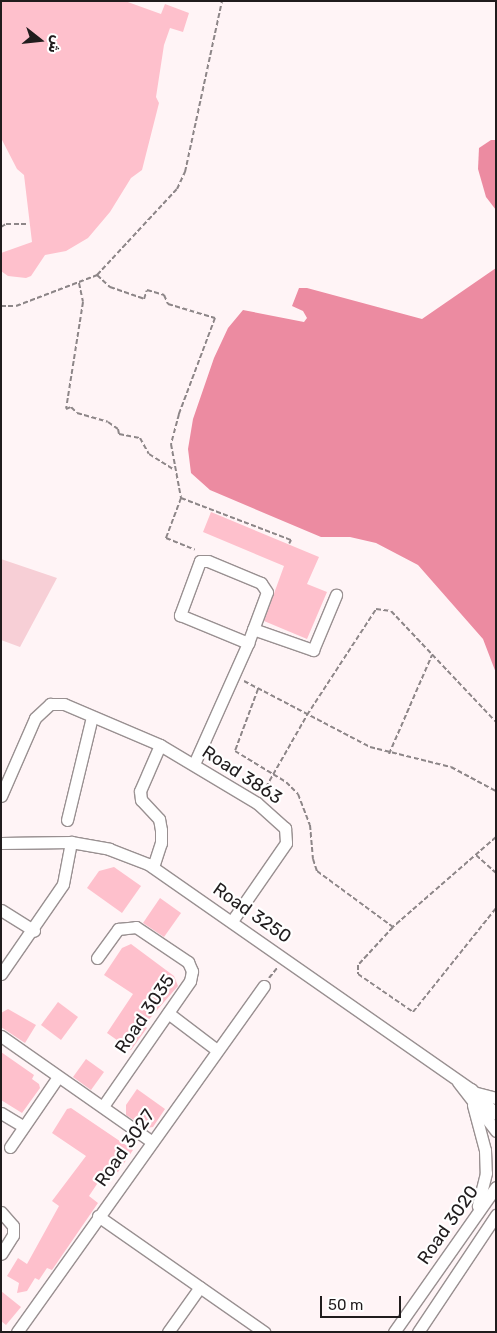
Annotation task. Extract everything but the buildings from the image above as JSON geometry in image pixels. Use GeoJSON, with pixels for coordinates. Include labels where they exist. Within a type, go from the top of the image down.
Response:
{"type":"FeatureCollection","features":[{"type":"Feature","properties":{"kind":"street"},"geometry":{"type":"LineString","coordinates":[[194,764],[248,643],[267,592],[265,585],[206,560],[197,566],[180,614],[248,643]]}},
{"type":"Feature","properties":{"kind":"street"},"geometry":{"type":"LineString","coordinates":[[253,629],[313,650],[336,595]]}},
{"type":"Feature","properties":{"kind":"street","name":"Road 3863"},"geometry":{"type":"LineString","coordinates":[[1,796],[22,744],[43,708],[64,704],[160,745],[257,803],[281,822],[287,836],[286,843],[232,921]]}},
{"type":"Feature","properties":{"kind":"street"},"geometry":{"type":"LineString","coordinates":[[67,820],[92,717]]}},
{"type":"Feature","properties":{"kind":"street"},"geometry":{"type":"LineString","coordinates":[[153,867],[162,843],[161,830],[159,819],[141,800],[140,792],[160,745]]}},
{"type":"Feature","properties":{"kind":"street"},"geometry":{"type":"LineString","coordinates":[[1,974],[34,931],[63,884],[71,842]]}},
{"type":"Feature","properties":{"kind":"street","name":"Road 3250"},"geometry":{"type":"LineString","coordinates":[[1,843],[71,842],[110,850],[153,867],[477,1093],[496,1114]]}},
{"type":"Feature","properties":{"kind":"street"},"geometry":{"type":"LineString","coordinates":[[1,910],[34,931]]}},
{"type":"Feature","properties":{"kind":"street","name":"Road 3035"},"geometry":{"type":"LineString","coordinates":[[97,958],[118,929],[127,926],[136,927],[188,962],[192,971],[190,981],[103,1106]]}},
{"type":"Feature","properties":{"kind":"street","name":"Road 3027"},"geometry":{"type":"LineString","coordinates":[[18,1332],[98,1216],[264,986]]}},
{"type":"Feature","properties":{"kind":"street"},"geometry":{"type":"LineString","coordinates":[[168,1013],[217,1050]]}},
{"type":"Feature","properties":{"kind":"street"},"geometry":{"type":"LineString","coordinates":[[1,1036],[152,1141]]}},
{"type":"Feature","properties":{"kind":"street"},"geometry":{"type":"LineString","coordinates":[[10,1147],[58,1077]]}},
{"type":"Feature","properties":{"kind":"street","name":"Road 3250"},"geometry":{"type":"LineString","coordinates":[[457,1080],[473,1105],[496,1131]]}},
{"type":"Feature","properties":{"kind":"street"},"geometry":{"type":"LineString","coordinates":[[477,1093],[496,1098]]}},
{"type":"Feature","properties":{"kind":"street"},"geometry":{"type":"LineString","coordinates":[[473,1105],[481,1127],[486,1158],[482,1196],[474,1218]]}},
{"type":"Feature","properties":{"kind":"street"},"geometry":{"type":"LineString","coordinates":[[1,1113],[23,1126]]}},
{"type":"Feature","properties":{"kind":"street","name":"Road 3020"},"geometry":{"type":"LineString","coordinates":[[394,1332],[496,1187]]}},
{"type":"Feature","properties":{"kind":"street"},"geometry":{"type":"LineString","coordinates":[[1,1212],[13,1226],[13,1235],[1,1254]]}},
{"type":"Feature","properties":{"kind":"street","name":"Road 3020"},"geometry":{"type":"LineString","coordinates":[[418,1332],[496,1215]]}},
{"type":"Feature","properties":{"kind":"street"},"geometry":{"type":"LineString","coordinates":[[98,1216],[264,1332]]}},
{"type":"Feature","properties":{"kind":"street"},"geometry":{"type":"LineString","coordinates":[[168,1332],[200,1287]]}},
{"type":"Feature","properties":{"kind":"path"},"geometry":{"type":"LineString","coordinates":[[1,306],[16,306],[97,276],[177,189],[186,172],[222,1]]}},
{"type":"Feature","properties":{"kind":"path"},"geometry":{"type":"LineString","coordinates":[[1,227],[29,224]]}},
{"type":"Feature","properties":{"kind":"path"},"geometry":{"type":"LineString","coordinates":[[97,276],[110,287],[144,299],[147,290],[164,295],[168,304],[214,318],[174,428],[171,444],[173,469],[180,498],[166,538],[198,552],[206,560]]}},
{"type":"Feature","properties":{"kind":"path"},"geometry":{"type":"LineString","coordinates":[[79,283],[83,302],[66,409],[71,407],[77,413],[108,422],[118,429],[118,434],[140,438],[149,454],[173,469]]}},
{"type":"Feature","properties":{"kind":"path"},"geometry":{"type":"LineString","coordinates":[[180,498],[291,540],[289,544]]}},
{"type":"Feature","properties":{"kind":"path"},"geometry":{"type":"LineString","coordinates":[[257,803],[307,715],[376,609],[391,611],[496,722]]}},
{"type":"Feature","properties":{"kind":"path"},"geometry":{"type":"LineString","coordinates":[[389,754],[432,655]]}},
{"type":"Feature","properties":{"kind":"path"},"geometry":{"type":"LineString","coordinates":[[232,676],[307,715],[389,754],[451,767],[496,791]]}},
{"type":"Feature","properties":{"kind":"path"},"geometry":{"type":"LineString","coordinates":[[258,689],[234,747],[237,753],[286,782],[306,809],[317,871],[393,927]]}},
{"type":"Feature","properties":{"kind":"path"},"geometry":{"type":"LineString","coordinates":[[496,837],[393,927],[357,969],[358,974],[413,1012],[496,908]]}},
{"type":"Feature","properties":{"kind":"path"},"geometry":{"type":"LineString","coordinates":[[476,855],[496,873]]}},
{"type":"Feature","properties":{"kind":"path"},"geometry":{"type":"LineString","coordinates":[[264,986],[284,958]]}},
{"type":"Feature","properties":{"kind":"shaded area"},"geometry":{"type":"Polygon","coordinates":[[[491,140],[496,140],[496,210],[486,197],[478,169],[479,148],[491,140]]]}},
{"type":"Feature","properties":{"kind":"shaded area"},"geometry":{"type":"Polygon","coordinates":[[[496,268],[496,673],[483,639],[418,565],[376,543],[350,537],[321,537],[210,490],[191,473],[188,449],[193,419],[214,358],[228,328],[243,310],[304,322],[307,318],[303,311],[292,306],[299,288],[307,288],[422,319],[496,268]]]}},
{"type":"Feature","properties":{"kind":"shaded area"},"geometry":{"type":"Polygon","coordinates":[[[1,559],[57,578],[20,647],[1,640],[1,559]]]}}]}
